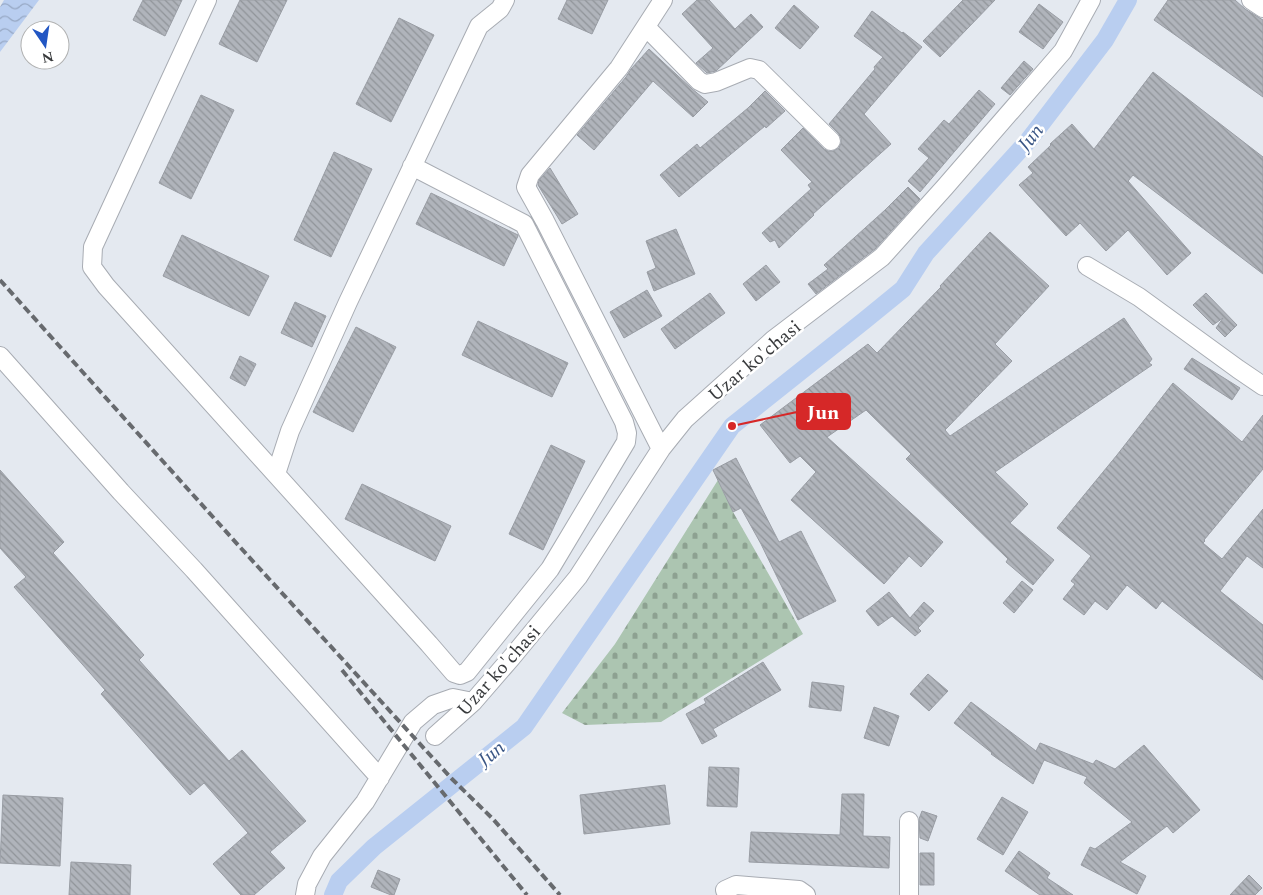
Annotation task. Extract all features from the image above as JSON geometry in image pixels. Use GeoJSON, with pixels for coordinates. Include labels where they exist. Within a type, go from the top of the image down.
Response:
{"type":"FeatureCollection","features":[{"type":"Feature","properties":{"kind":"street"},"geometry":{"type":"LineString","coordinates":[[207,0],[93,247],[92,267],[106,286],[454,673],[460,675],[467,672],[550,569],[626,442],[627,433],[624,422],[524,224],[412,166]]}},
{"type":"Feature","properties":{"kind":"street"},"geometry":{"type":"LineString","coordinates":[[276,474],[290,431],[348,302],[479,26],[500,9],[505,0]]}},
{"type":"Feature","properties":{"kind":"street"},"geometry":{"type":"LineString","coordinates":[[661,449],[526,187],[530,175],[619,68],[663,0]]}},
{"type":"Feature","properties":{"kind":"street","name":"Uzar ko'chasi"},"geometry":{"type":"LineString","coordinates":[[435,736],[512,657],[578,577],[661,449],[685,419],[774,340],[882,257],[945,188],[1063,52],[1091,0]]}},
{"type":"Feature","properties":{"kind":"street"},"geometry":{"type":"LineString","coordinates":[[1251,0],[1263,8]]}},
{"type":"Feature","properties":{"kind":"street"},"geometry":{"type":"LineString","coordinates":[[646,27],[699,81],[705,84],[716,82],[750,68],[759,70],[831,141]]}},
{"type":"Feature","properties":{"kind":"street"},"geometry":{"type":"LineString","coordinates":[[1087,266],[1139,297],[1238,370],[1263,386]]}},
{"type":"Feature","properties":{"kind":"street"},"geometry":{"type":"LineString","coordinates":[[0,356],[380,778]]}},
{"type":"Feature","properties":{"kind":"street"},"geometry":{"type":"LineString","coordinates":[[460,675],[470,701]]}},
{"type":"Feature","properties":{"kind":"street"},"geometry":{"type":"LineString","coordinates":[[306,895],[307,884],[322,856],[365,802],[413,722],[433,705],[453,698],[470,701]]}},
{"type":"Feature","properties":{"kind":"street"},"geometry":{"type":"LineString","coordinates":[[909,821],[909,895]]}},
{"type":"Feature","properties":{"kind":"street"},"geometry":{"type":"LineString","coordinates":[[725,890],[736,885],[800,890],[806,895]]}},
{"type":"Feature","properties":{"kind":"green space"},"geometry":{"type":"Polygon","coordinates":[[[718,480],[733,512],[803,634],[661,722],[585,725],[562,713],[615,644],[718,480]]]}},
{"type":"Feature","properties":{"kind":"water"},"geometry":{"type":"Polygon","coordinates":[[[4,0],[39,0],[24,20],[20,20],[20,25],[0,52],[0,7],[4,0]]]}},
{"type":"Feature","properties":{"kind":"building"},"geometry":{"type":"Polygon","coordinates":[[[143,0],[182,0],[165,36],[133,20],[143,0]]]}},
{"type":"Feature","properties":{"kind":"building"},"geometry":{"type":"Polygon","coordinates":[[[240,0],[287,0],[257,62],[219,44],[240,0]]]}},
{"type":"Feature","properties":{"kind":"building"},"geometry":{"type":"Polygon","coordinates":[[[567,0],[608,0],[592,34],[558,19],[567,0]]]}},
{"type":"Feature","properties":{"kind":"building"},"geometry":{"type":"Polygon","coordinates":[[[697,0],[709,0],[735,29],[751,14],[763,27],[716,71],[707,73],[696,63],[713,48],[682,14],[697,0]]]}},
{"type":"Feature","properties":{"kind":"building"},"geometry":{"type":"Polygon","coordinates":[[[963,0],[995,0],[940,57],[923,41],[963,0]]]}},
{"type":"Feature","properties":{"kind":"building"},"geometry":{"type":"Polygon","coordinates":[[[1168,0],[1235,0],[1245,9],[1263,20],[1263,97],[1154,20],[1168,0]]]}},
{"type":"Feature","properties":{"kind":"building"},"geometry":{"type":"Polygon","coordinates":[[[1039,4],[1063,22],[1043,49],[1019,32],[1039,4]]]}},
{"type":"Feature","properties":{"kind":"building"},"geometry":{"type":"Polygon","coordinates":[[[794,5],[819,27],[800,49],[775,28],[794,5]]]}},
{"type":"Feature","properties":{"kind":"building"},"geometry":{"type":"Polygon","coordinates":[[[872,11],[922,47],[864,114],[891,144],[813,214],[779,248],[775,240],[770,242],[762,233],[811,189],[808,185],[812,182],[781,150],[803,128],[824,149],[833,151],[839,148],[841,138],[829,124],[883,57],[854,36],[872,11]]]}},
{"type":"Feature","properties":{"kind":"building"},"geometry":{"type":"Polygon","coordinates":[[[399,18],[434,35],[391,122],[356,104],[399,18]]]}},
{"type":"Feature","properties":{"kind":"building"},"geometry":{"type":"Polygon","coordinates":[[[649,49],[708,102],[693,117],[653,81],[594,150],[577,135],[649,49]]]}},
{"type":"Feature","properties":{"kind":"building"},"geometry":{"type":"Polygon","coordinates":[[[1024,61],[1033,69],[1010,95],[1001,88],[1024,61]]]}},
{"type":"Feature","properties":{"kind":"building"},"geometry":{"type":"Polygon","coordinates":[[[1153,72],[1263,157],[1263,274],[1133,175],[1128,181],[1191,253],[1167,275],[1128,230],[1106,251],[1080,223],[1066,236],[1019,185],[1033,173],[1028,167],[1072,124],[1094,149],[1153,72]]]}},
{"type":"Feature","properties":{"kind":"building"},"geometry":{"type":"Polygon","coordinates":[[[979,90],[995,104],[920,192],[908,181],[929,158],[918,149],[944,120],[949,124],[979,90]]]}},
{"type":"Feature","properties":{"kind":"building"},"geometry":{"type":"Polygon","coordinates":[[[765,91],[785,111],[679,197],[660,175],[697,144],[700,148],[748,108],[765,91]]]}},
{"type":"Feature","properties":{"kind":"building"},"geometry":{"type":"Polygon","coordinates":[[[201,95],[234,110],[191,199],[159,183],[201,95]]]}},
{"type":"Feature","properties":{"kind":"building"},"geometry":{"type":"Polygon","coordinates":[[[334,152],[372,169],[331,257],[294,240],[334,152]]]}},
{"type":"Feature","properties":{"kind":"building"},"geometry":{"type":"Polygon","coordinates":[[[550,168],[578,214],[562,224],[538,185],[539,180],[550,168]]]}},
{"type":"Feature","properties":{"kind":"building"},"geometry":{"type":"Polygon","coordinates":[[[908,187],[920,199],[875,249],[816,294],[808,284],[828,269],[824,265],[908,187]]]}},
{"type":"Feature","properties":{"kind":"building"},"geometry":{"type":"Polygon","coordinates":[[[431,193],[518,235],[504,266],[416,224],[431,193]]]}},
{"type":"Feature","properties":{"kind":"building"},"geometry":{"type":"Polygon","coordinates":[[[676,229],[695,274],[654,291],[647,272],[656,268],[646,241],[676,229]]]}},
{"type":"Feature","properties":{"kind":"building"},"geometry":{"type":"Polygon","coordinates":[[[990,232],[1049,286],[995,344],[1012,361],[945,430],[950,436],[1124,318],[1152,359],[1149,363],[1152,365],[995,472],[1028,504],[1010,523],[1054,560],[1033,585],[1006,562],[1008,559],[906,459],[911,454],[866,410],[827,437],[943,542],[921,567],[909,556],[884,584],[791,500],[816,472],[800,456],[790,463],[760,425],[868,344],[877,353],[941,287],[990,232]]]}},
{"type":"Feature","properties":{"kind":"building"},"geometry":{"type":"Polygon","coordinates":[[[182,235],[269,276],[249,316],[163,276],[182,235]]]}},
{"type":"Feature","properties":{"kind":"building"},"geometry":{"type":"Polygon","coordinates":[[[766,265],[780,282],[756,301],[743,284],[766,265]]]}},
{"type":"Feature","properties":{"kind":"building"},"geometry":{"type":"Polygon","coordinates":[[[647,290],[662,316],[624,338],[610,312],[647,290]]]}},
{"type":"Feature","properties":{"kind":"building"},"geometry":{"type":"Polygon","coordinates":[[[710,293],[725,313],[675,349],[661,329],[710,293]]]}},
{"type":"Feature","properties":{"kind":"building"},"geometry":{"type":"Polygon","coordinates":[[[1206,293],[1237,325],[1225,337],[1216,328],[1223,318],[1213,325],[1193,305],[1206,293]]]}},
{"type":"Feature","properties":{"kind":"building"},"geometry":{"type":"Polygon","coordinates":[[[295,302],[326,316],[312,347],[281,333],[295,302]]]}},
{"type":"Feature","properties":{"kind":"building"},"geometry":{"type":"Polygon","coordinates":[[[478,321],[568,363],[552,397],[462,355],[478,321]]]}},
{"type":"Feature","properties":{"kind":"building"},"geometry":{"type":"Polygon","coordinates":[[[356,327],[396,347],[353,432],[313,412],[356,327]]]}},
{"type":"Feature","properties":{"kind":"building"},"geometry":{"type":"Polygon","coordinates":[[[240,356],[256,364],[245,386],[230,378],[240,356]]]}},
{"type":"Feature","properties":{"kind":"building"},"geometry":{"type":"Polygon","coordinates":[[[1192,358],[1240,388],[1232,400],[1184,369],[1192,358]]]}},
{"type":"Feature","properties":{"kind":"building"},"geometry":{"type":"Polygon","coordinates":[[[1173,383],[1242,442],[1263,415],[1263,469],[1203,543],[1222,559],[1263,509],[1263,568],[1247,556],[1220,591],[1263,625],[1263,680],[1162,601],[1156,609],[1127,585],[1107,610],[1095,601],[1084,615],[1063,599],[1075,584],[1071,581],[1091,556],[1057,528],[1173,383]]]}},
{"type":"Feature","properties":{"kind":"building"},"geometry":{"type":"Polygon","coordinates":[[[551,445],[585,461],[543,550],[509,534],[551,445]]]}},
{"type":"Feature","properties":{"kind":"building"},"geometry":{"type":"Polygon","coordinates":[[[736,458],[779,542],[801,531],[836,601],[798,620],[741,508],[733,512],[713,470],[736,458]]]}},
{"type":"Feature","properties":{"kind":"building"},"geometry":{"type":"Polygon","coordinates":[[[0,470],[64,542],[53,553],[144,655],[139,660],[229,761],[242,750],[306,821],[270,852],[285,868],[254,895],[241,895],[213,864],[248,833],[204,783],[190,795],[101,694],[105,690],[14,587],[26,577],[0,548],[0,470]]]}},
{"type":"Feature","properties":{"kind":"building"},"geometry":{"type":"Polygon","coordinates":[[[362,484],[451,526],[435,561],[345,519],[362,484]]]}},
{"type":"Feature","properties":{"kind":"building"},"geometry":{"type":"Polygon","coordinates":[[[1022,581],[1033,590],[1014,613],[1003,603],[1022,581]]]}},
{"type":"Feature","properties":{"kind":"building"},"geometry":{"type":"Polygon","coordinates":[[[889,592],[910,618],[924,602],[934,611],[918,628],[921,631],[915,636],[892,616],[878,626],[866,611],[889,592]]]}},
{"type":"Feature","properties":{"kind":"building"},"geometry":{"type":"Polygon","coordinates":[[[763,662],[781,690],[713,729],[717,736],[702,744],[686,714],[706,703],[704,699],[763,662]]]}},
{"type":"Feature","properties":{"kind":"building"},"geometry":{"type":"Polygon","coordinates":[[[928,674],[948,691],[929,711],[910,694],[928,674]]]}},
{"type":"Feature","properties":{"kind":"building"},"geometry":{"type":"Polygon","coordinates":[[[812,682],[844,686],[841,711],[809,707],[812,682]]]}},
{"type":"Feature","properties":{"kind":"building"},"geometry":{"type":"Polygon","coordinates":[[[971,702],[1036,751],[1040,743],[1093,764],[1096,760],[1115,769],[1144,745],[1200,810],[1173,833],[1167,826],[1120,862],[1146,876],[1137,894],[1081,865],[1090,847],[1095,849],[1132,822],[1084,783],[1087,777],[1044,760],[1033,784],[991,754],[954,723],[971,702]]]}},
{"type":"Feature","properties":{"kind":"building"},"geometry":{"type":"Polygon","coordinates":[[[874,707],[899,716],[889,746],[864,738],[874,707]]]}},
{"type":"Feature","properties":{"kind":"building"},"geometry":{"type":"Polygon","coordinates":[[[709,767],[739,768],[737,807],[707,806],[709,767]]]}},
{"type":"Feature","properties":{"kind":"building"},"geometry":{"type":"Polygon","coordinates":[[[665,785],[670,824],[584,834],[580,795],[665,785]]]}},
{"type":"Feature","properties":{"kind":"building"},"geometry":{"type":"Polygon","coordinates":[[[842,794],[864,794],[863,836],[890,837],[889,868],[749,862],[751,832],[840,835],[842,794]]]}},
{"type":"Feature","properties":{"kind":"building"},"geometry":{"type":"Polygon","coordinates":[[[3,795],[63,798],[60,866],[0,863],[3,795]]]}},
{"type":"Feature","properties":{"kind":"building"},"geometry":{"type":"Polygon","coordinates":[[[1002,797],[1028,812],[1003,855],[977,839],[1002,797]]]}},
{"type":"Feature","properties":{"kind":"building"},"geometry":{"type":"Polygon","coordinates":[[[922,811],[937,816],[928,841],[920,838],[919,819],[922,811]]]}},
{"type":"Feature","properties":{"kind":"building"},"geometry":{"type":"Polygon","coordinates":[[[1019,851],[1050,873],[1047,878],[1073,895],[1040,895],[1005,871],[1019,851]]]}},
{"type":"Feature","properties":{"kind":"building"},"geometry":{"type":"Polygon","coordinates":[[[920,853],[934,853],[934,885],[920,885],[920,853]]]}},
{"type":"Feature","properties":{"kind":"building"},"geometry":{"type":"Polygon","coordinates":[[[71,862],[131,865],[130,895],[69,895],[71,862]]]}},
{"type":"Feature","properties":{"kind":"building"},"geometry":{"type":"Polygon","coordinates":[[[378,870],[400,879],[394,895],[371,887],[378,870]]]}},
{"type":"Feature","properties":{"kind":"building"},"geometry":{"type":"Polygon","coordinates":[[[1249,875],[1262,888],[1255,895],[1230,895],[1249,875]]]}},
{"type":"Feature","properties":{"kind":"waterway","name":"Jun"},"geometry":{"type":"LineString","coordinates":[[333,895],[339,881],[374,847],[524,727],[732,426],[903,289],[926,253],[1028,141],[1105,40],[1128,0]]}},
{"type":"Feature","properties":{"kind":"railway"},"geometry":{"type":"LineString","coordinates":[[0,280],[239,546],[452,779],[493,819],[560,895]]}},
{"type":"Feature","properties":{"kind":"railway"},"geometry":{"type":"LineString","coordinates":[[342,670],[527,895]]}},
{"type":"Feature","properties":{"kind":"place","name":"Jun"},"geometry":{"type":"Point","coordinates":[732,426]}}]}
